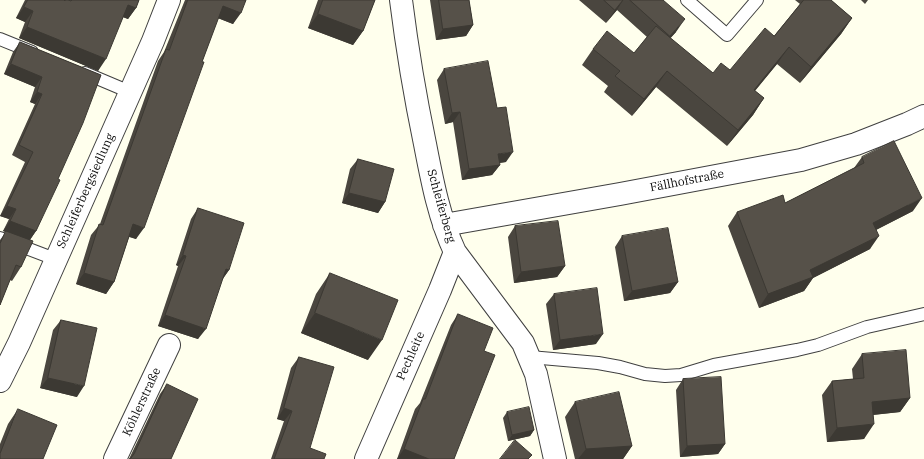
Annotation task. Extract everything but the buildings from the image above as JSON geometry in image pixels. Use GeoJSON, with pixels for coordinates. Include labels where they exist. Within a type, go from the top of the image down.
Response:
{"type":"FeatureCollection","features":[{"type":"Feature","properties":{"kind":"street","name":"Schleiferbergsiedlung"},"geometry":{"type":"LineString","coordinates":[[0,381],[19,343],[153,41],[169,0]]}},
{"type":"Feature","properties":{"kind":"street","name":"Schleiferberg"},"geometry":{"type":"LineString","coordinates":[[401,0],[415,92],[433,187],[444,225],[455,252],[524,343],[536,374],[555,459]]}},
{"type":"Feature","properties":{"kind":"street","name":"Fällhofstraße"},"geometry":{"type":"LineString","coordinates":[[444,225],[801,160],[856,144],[924,116]]}},
{"type":"Feature","properties":{"kind":"street","name":"Pechleite"},"geometry":{"type":"LineString","coordinates":[[366,459],[440,290],[455,252]]}},
{"type":"Feature","properties":{"kind":"street","name":"Köhlerstraße"},"geometry":{"type":"LineString","coordinates":[[114,459],[169,345]]}},
{"type":"Feature","properties":{"kind":"lane"},"geometry":{"type":"LineString","coordinates":[[687,0],[727,35],[757,0]]}},
{"type":"Feature","properties":{"kind":"lane"},"geometry":{"type":"LineString","coordinates":[[0,39],[43,57]]}},
{"type":"Feature","properties":{"kind":"lane"},"geometry":{"type":"LineString","coordinates":[[72,68],[130,92]]}},
{"type":"Feature","properties":{"kind":"lane"},"geometry":{"type":"LineString","coordinates":[[0,238],[55,259]]}},
{"type":"Feature","properties":{"kind":"lane"},"geometry":{"type":"LineString","coordinates":[[530,357],[620,366],[645,374],[665,376],[681,375],[714,365],[818,345],[867,327],[924,314]]}}]}
